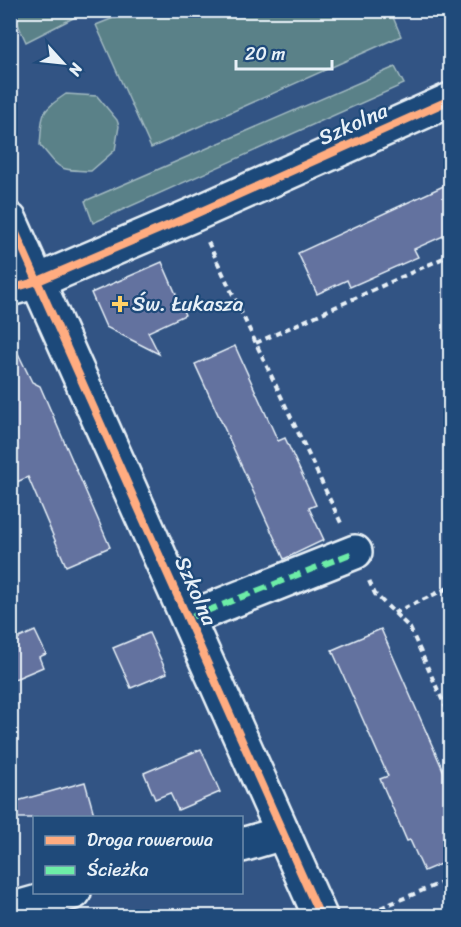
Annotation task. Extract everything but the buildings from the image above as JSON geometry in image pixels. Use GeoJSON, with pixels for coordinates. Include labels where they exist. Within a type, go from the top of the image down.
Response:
{"type":"FeatureCollection","features":[{"type":"Feature","properties":{"kind":"street","name":"Szkolna"},"geometry":{"type":"LineString","coordinates":[[24,285],[195,214],[450,100]]}},
{"type":"Feature","properties":{"kind":"street","name":"Szkolna"},"geometry":{"type":"LineString","coordinates":[[10,220],[24,285],[189,618],[320,916]]}},
{"type":"Feature","properties":{"kind":"street","name":"Szkolna"},"geometry":{"type":"LineString","coordinates":[[189,618],[355,552]]}},
{"type":"Feature","properties":{"kind":"street"},"geometry":{"type":"LineString","coordinates":[[243,845],[283,833]]}},
{"type":"Feature","properties":{"kind":"street"},"geometry":{"type":"LineString","coordinates":[[10,910],[67,894]]}},
{"type":"Feature","properties":{"kind":"path"},"geometry":{"type":"LineString","coordinates":[[195,214],[375,594],[410,628],[450,717]]}},
{"type":"Feature","properties":{"kind":"path"},"geometry":{"type":"LineString","coordinates":[[256,343],[450,255]]}},
{"type":"Feature","properties":{"kind":"path"},"geometry":{"type":"LineString","coordinates":[[394,613],[450,587]]}},
{"type":"Feature","properties":{"kind":"path"},"geometry":{"type":"LineString","coordinates":[[362,916],[450,879]]}},
{"type":"Feature","properties":{"kind":"green space"},"geometry":{"type":"Polygon","coordinates":[[[390,10],[401,36],[151,148],[96,25],[131,11],[390,10]]]}},
{"type":"Feature","properties":{"kind":"green space"},"geometry":{"type":"Polygon","coordinates":[[[12,11],[87,11],[26,42],[12,11]]]}},
{"type":"Feature","properties":{"kind":"green space"},"geometry":{"type":"Polygon","coordinates":[[[395,67],[404,84],[93,223],[85,201],[395,67]]]}},
{"type":"Feature","properties":{"kind":"green space"},"geometry":{"type":"Polygon","coordinates":[[[66,94],[97,96],[117,120],[119,126],[115,150],[91,171],[61,167],[40,145],[44,114],[51,105],[66,94]]]}},
{"type":"Feature","properties":{"kind":"marked path"},"geometry":{"type":"LineString","coordinates":[[189,618],[355,552]]}},
{"type":"Feature","properties":{"kind":"cycle path"},"geometry":{"type":"LineString","coordinates":[[10,289],[38,281],[195,214],[450,100]]}},
{"type":"Feature","properties":{"kind":"cycle path"},"geometry":{"type":"LineString","coordinates":[[10,220],[320,916]]}},
{"type":"Feature","properties":{"kind":"place","name":"Św. Łukasza"},"geometry":{"type":"Point","coordinates":[120,304]}}]}
